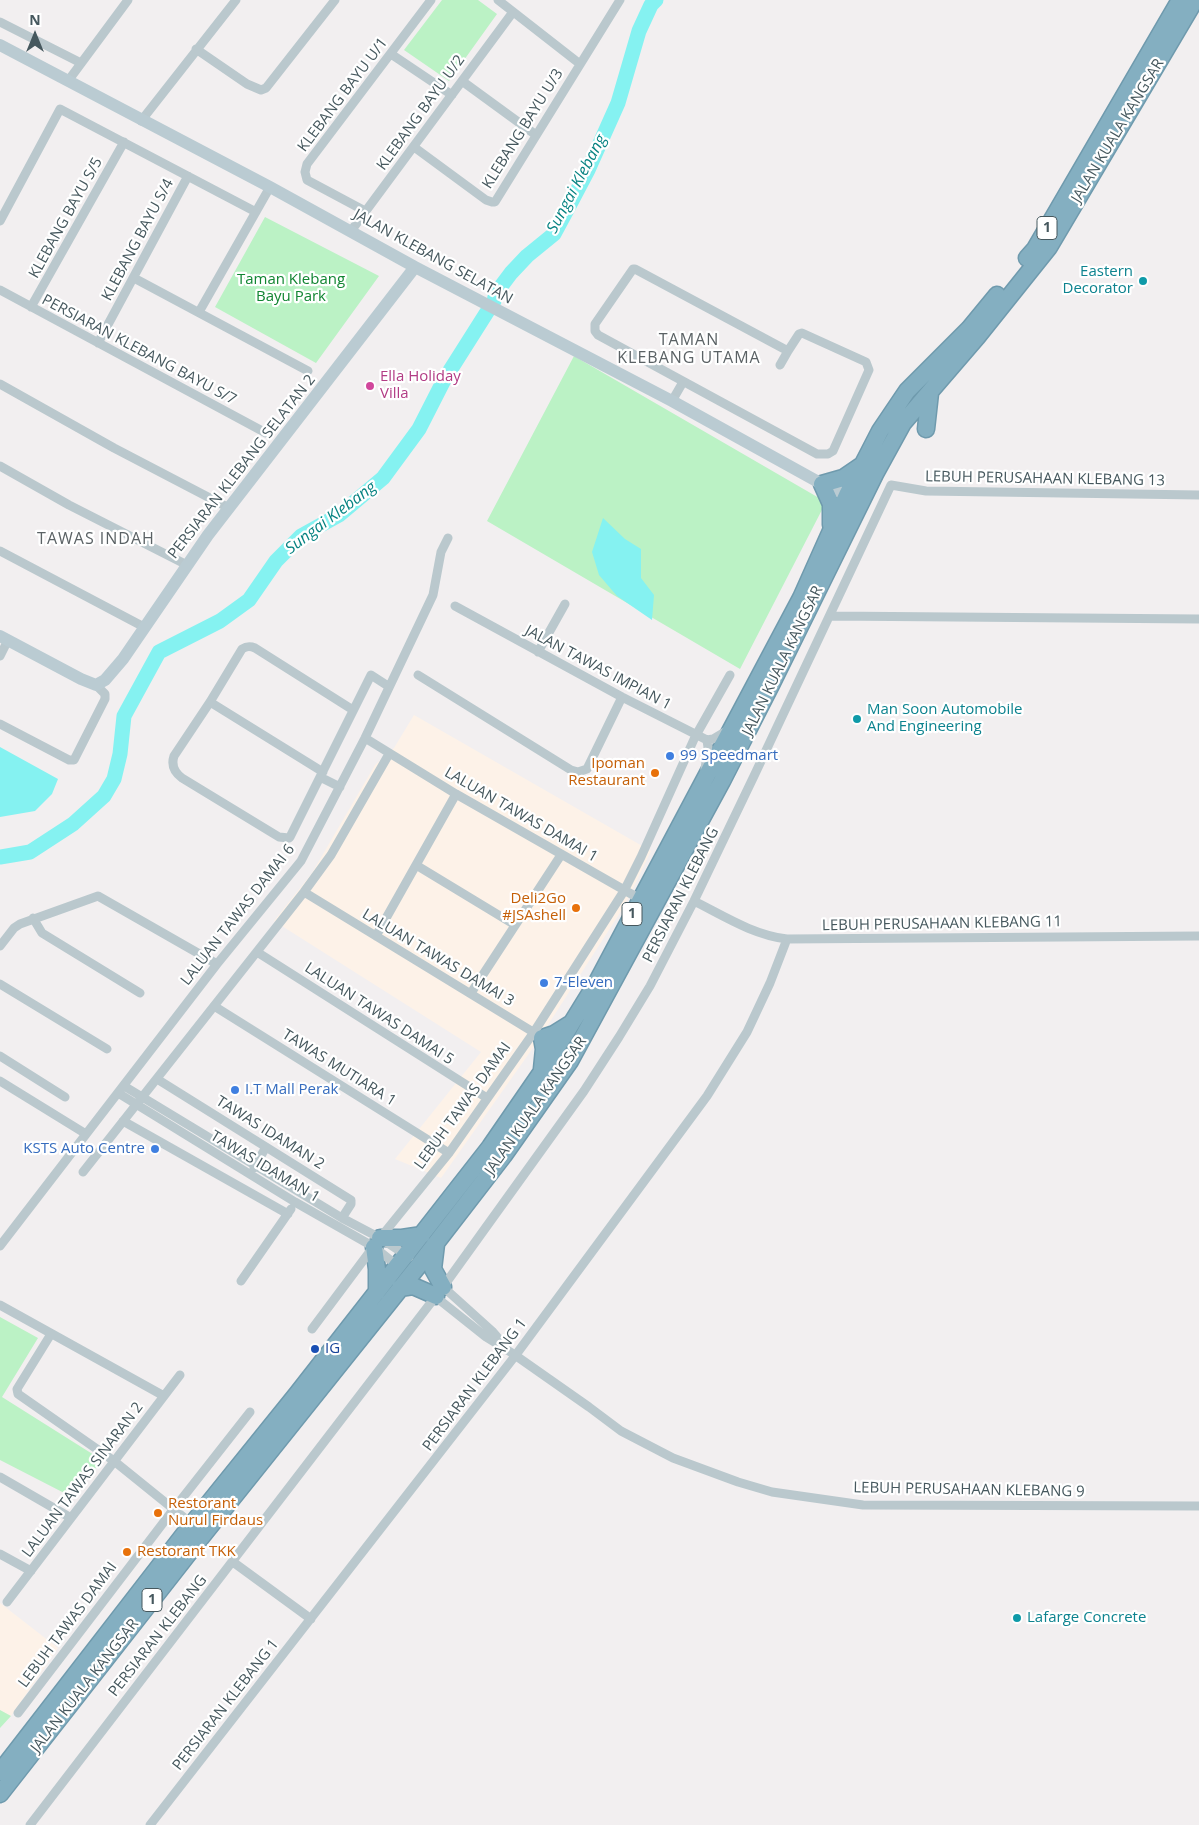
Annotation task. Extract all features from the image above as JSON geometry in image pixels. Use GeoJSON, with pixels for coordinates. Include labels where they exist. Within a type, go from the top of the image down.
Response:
{"type":"FeatureCollection","features":[{"type":"Feature","properties":{"kind":"highway","name":"JALAN KUALA KANGSAR"},"geometry":{"type":"LineString","coordinates":[[429,1238],[504,1155],[556,1082],[589,1028],[772,685],[820,584],[871,465],[884,424],[907,391],[969,329],[1035,249],[1180,0]]}},
{"type":"Feature","properties":{"kind":"highway","name":"JALAN KUALA KANGSAR"},"geometry":{"type":"LineString","coordinates":[[871,465],[903,423],[977,337],[1049,248],[1195,0]]}},
{"type":"Feature","properties":{"kind":"highway"},"geometry":{"type":"LineString","coordinates":[[926,429],[930,393]]}},
{"type":"Feature","properties":{"kind":"highway"},"geometry":{"type":"LineString","coordinates":[[831,530],[831,504],[822,484],[843,478],[871,465]]}},
{"type":"Feature","properties":{"kind":"highway"},"geometry":{"type":"LineString","coordinates":[[820,584],[821,575],[844,525],[849,496],[858,491],[871,465]]}},
{"type":"Feature","properties":{"kind":"highway","name":"JALAN KUALA KANGSAR"},"geometry":{"type":"LineString","coordinates":[[0,1794],[7,1774],[192,1524],[377,1292],[408,1265],[429,1238],[541,1073],[597,982],[801,598],[831,530],[849,496]]}},
{"type":"Feature","properties":{"kind":"highway"},"geometry":{"type":"LineString","coordinates":[[541,1073],[544,1049],[538,1035],[554,1034],[574,1021]]}},
{"type":"Feature","properties":{"kind":"highway"},"geometry":{"type":"LineString","coordinates":[[556,1082],[561,1059],[557,1048],[570,1046],[582,1031],[589,1028]]}},
{"type":"Feature","properties":{"kind":"highway"},"geometry":{"type":"LineString","coordinates":[[377,1292],[377,1242],[402,1238],[429,1238],[433,1269],[439,1292],[413,1286],[400,1288]]}},
{"type":"Feature","properties":{"kind":"highway","name":"JALAN KUALA KANGSAR"},"geometry":{"type":"LineString","coordinates":[[7,1774],[199,1540],[400,1288],[408,1265]]}},
{"type":"Feature","properties":{"kind":"street"},"geometry":{"type":"LineString","coordinates":[[68,81],[128,0]]}},
{"type":"Feature","properties":{"kind":"street"},"geometry":{"type":"LineString","coordinates":[[141,120],[236,0]]}},
{"type":"Feature","properties":{"kind":"street"},"geometry":{"type":"LineString","coordinates":[[196,49],[247,84],[261,90],[266,88],[335,0]]}},
{"type":"Feature","properties":{"kind":"street","name":"KLEBANG BAYU U/1"},"geometry":{"type":"LineString","coordinates":[[366,211],[307,180],[305,172],[307,164],[431,0]]}},
{"type":"Feature","properties":{"kind":"street"},"geometry":{"type":"LineString","coordinates":[[498,0],[580,64]]}},
{"type":"Feature","properties":{"kind":"street","name":"KLEBANG BAYU U/3"},"geometry":{"type":"LineString","coordinates":[[414,147],[486,200],[495,202],[620,0]]}},
{"type":"Feature","properties":{"kind":"street","name":"KLEBANG BAYU U/2"},"geometry":{"type":"LineString","coordinates":[[352,231],[513,12]]}},
{"type":"Feature","properties":{"kind":"street"},"geometry":{"type":"LineString","coordinates":[[0,22],[81,63]]}},
{"type":"Feature","properties":{"kind":"street","name":"JALAN KLEBANG SELATAN"},"geometry":{"type":"LineString","coordinates":[[0,45],[270,187],[415,267],[672,401],[822,484],[849,496]]}},
{"type":"Feature","properties":{"kind":"street"},"geometry":{"type":"LineString","coordinates":[[391,54],[452,95]]}},
{"type":"Feature","properties":{"kind":"street"},"geometry":{"type":"LineString","coordinates":[[462,81],[536,135]]}},
{"type":"Feature","properties":{"kind":"street"},"geometry":{"type":"LineString","coordinates":[[0,221],[60,109],[256,212]]}},
{"type":"Feature","properties":{"kind":"street","name":"KLEBANG BAYU S/5"},"geometry":{"type":"LineString","coordinates":[[31,307],[124,142]]}},
{"type":"Feature","properties":{"kind":"street","name":"KLEBANG BAYU S/4"},"geometry":{"type":"LineString","coordinates":[[98,343],[188,176]]}},
{"type":"Feature","properties":{"kind":"street"},"geometry":{"type":"LineString","coordinates":[[199,312],[270,187]]}},
{"type":"Feature","properties":{"kind":"street","name":"PERSIARAN KLEBANG SELATAN 2"},"geometry":{"type":"LineString","coordinates":[[96,686],[105,680],[117,666],[229,508],[415,267]]}},
{"type":"Feature","properties":{"kind":"street"},"geometry":{"type":"LineString","coordinates":[[780,365],[788,352],[799,334],[802,333],[868,364],[869,370],[833,451],[828,454],[817,454],[598,336],[595,331],[595,324],[632,269],[635,268],[788,352]]}},
{"type":"Feature","properties":{"kind":"street"},"geometry":{"type":"LineString","coordinates":[[134,278],[308,371]]}},
{"type":"Feature","properties":{"kind":"street","name":"PERSIARAN KLEBANG BAYU S/7"},"geometry":{"type":"LineString","coordinates":[[0,290],[266,433]]}},
{"type":"Feature","properties":{"kind":"street"},"geometry":{"type":"LineString","coordinates":[[672,401],[683,382]]}},
{"type":"Feature","properties":{"kind":"street"},"geometry":{"type":"LineString","coordinates":[[0,384],[114,448],[229,508]]}},
{"type":"Feature","properties":{"kind":"street"},"geometry":{"type":"LineString","coordinates":[[0,466],[70,505],[187,565]]}},
{"type":"Feature","properties":{"kind":"street","name":"LEBUH PERUSAHAAN KLEBANG 13"},"geometry":{"type":"LineString","coordinates":[[891,485],[913,490],[939,492],[1199,495]]}},
{"type":"Feature","properties":{"kind":"street","name":"PERSIARAN KLEBANG"},"geometry":{"type":"LineString","coordinates":[[30,1825],[439,1292],[584,1091],[619,1037],[650,986],[694,901],[891,485]]}},
{"type":"Feature","properties":{"kind":"street","name":"LALUAN TAWAS DAMAI 6"},"geometry":{"type":"LineString","coordinates":[[0,1246],[217,964],[301,861],[365,738],[388,686],[433,595],[442,552],[448,538]]}},
{"type":"Feature","properties":{"kind":"street"},"geometry":{"type":"LineString","coordinates":[[0,551],[144,627]]}},
{"type":"Feature","properties":{"kind":"street"},"geometry":{"type":"LineString","coordinates":[[538,652],[565,604]]}},
{"type":"Feature","properties":{"kind":"street","name":"JALAN TAWAS IMPIAN 1"},"geometry":{"type":"LineString","coordinates":[[454,606],[622,697],[707,740]]}},
{"type":"Feature","properties":{"kind":"street"},"geometry":{"type":"LineString","coordinates":[[830,616],[1199,619]]}},
{"type":"Feature","properties":{"kind":"street"},"geometry":{"type":"LineString","coordinates":[[0,656],[4,638],[96,686],[105,694],[105,699],[74,760],[69,760],[0,724]]}},
{"type":"Feature","properties":{"kind":"street"},"geometry":{"type":"LineString","coordinates":[[353,710],[255,648],[248,646],[242,649],[174,756],[174,770],[190,783],[279,837],[286,839],[290,837],[371,675],[388,686]]}},
{"type":"Feature","properties":{"kind":"street"},"geometry":{"type":"LineString","coordinates":[[418,675],[571,770],[578,772],[587,769],[622,697]]}},
{"type":"Feature","properties":{"kind":"street","name":"LEBUH TAWAS DAMAI"},"geometry":{"type":"LineString","coordinates":[[312,1329],[377,1242],[449,1153],[487,1098],[538,1035],[624,890],[697,734],[730,675]]}},
{"type":"Feature","properties":{"kind":"street"},"geometry":{"type":"LineString","coordinates":[[210,702],[340,787]]}},
{"type":"Feature","properties":{"kind":"street"},"geometry":{"type":"LineString","coordinates":[[704,778],[708,747],[707,740],[713,739],[730,729]]}},
{"type":"Feature","properties":{"kind":"street","name":"LALUAN TAWAS DAMAI 1"},"geometry":{"type":"LineString","coordinates":[[365,738],[456,794],[640,899]]}},
{"type":"Feature","properties":{"kind":"street"},"geometry":{"type":"LineString","coordinates":[[83,1172],[304,892],[331,855],[389,754]]}},
{"type":"Feature","properties":{"kind":"street"},"geometry":{"type":"LineString","coordinates":[[376,936],[456,794]]}},
{"type":"Feature","properties":{"kind":"street"},"geometry":{"type":"LineString","coordinates":[[471,993],[561,855]]}},
{"type":"Feature","properties":{"kind":"street"},"geometry":{"type":"LineString","coordinates":[[416,865],[515,925]]}},
{"type":"Feature","properties":{"kind":"street","name":"LALUAN TAWAS DAMAI 3"},"geometry":{"type":"LineString","coordinates":[[304,892],[471,993],[557,1048]]}},
{"type":"Feature","properties":{"kind":"street"},"geometry":{"type":"LineString","coordinates":[[0,946],[14,928],[33,918],[95,896],[100,896],[217,964]]}},
{"type":"Feature","properties":{"kind":"street","name":"LEBUH PERUSAHAAN KLEBANG 11"},"geometry":{"type":"LineString","coordinates":[[694,901],[754,931],[769,937],[787,939],[1199,936]]}},
{"type":"Feature","properties":{"kind":"street"},"geometry":{"type":"LineString","coordinates":[[33,918],[42,933],[140,993]]}},
{"type":"Feature","properties":{"kind":"street","name":"PERSIARAN KLEBANG 1"},"geometry":{"type":"LineString","coordinates":[[150,1825],[516,1356],[707,1096],[747,1032],[787,939]]}},
{"type":"Feature","properties":{"kind":"street","name":"LALUAN TAWAS DAMAI 5"},"geometry":{"type":"LineString","coordinates":[[257,952],[487,1098]]}},
{"type":"Feature","properties":{"kind":"street"},"geometry":{"type":"LineString","coordinates":[[0,984],[107,1049]]}},
{"type":"Feature","properties":{"kind":"street","name":"TAWAS MUTIARA 1"},"geometry":{"type":"LineString","coordinates":[[214,1006],[449,1153]]}},
{"type":"Feature","properties":{"kind":"street"},"geometry":{"type":"LineString","coordinates":[[0,1056],[65,1097]]}},
{"type":"Feature","properties":{"kind":"street","name":"TAWAS IDAMAN 2"},"geometry":{"type":"LineString","coordinates":[[157,1079],[351,1200],[351,1204],[342,1218]]}},
{"type":"Feature","properties":{"kind":"street"},"geometry":{"type":"LineString","coordinates":[[0,1081],[86,1134]]}},
{"type":"Feature","properties":{"kind":"street","name":"TAWAS IDAMAN 1"},"geometry":{"type":"LineString","coordinates":[[121,1089],[250,1174],[296,1202],[377,1242],[408,1265]]}},
{"type":"Feature","properties":{"kind":"street","name":"TAWAS IDAMAN 1"},"geometry":{"type":"LineString","coordinates":[[140,1101],[256,1165],[342,1218],[408,1265]]}},
{"type":"Feature","properties":{"kind":"street"},"geometry":{"type":"LineString","coordinates":[[124,1121],[288,1214]]}},
{"type":"Feature","properties":{"kind":"street"},"geometry":{"type":"LineString","coordinates":[[250,1174],[266,1147]]}},
{"type":"Feature","properties":{"kind":"street"},"geometry":{"type":"LineString","coordinates":[[240,1281],[296,1202]]}},
{"type":"Feature","properties":{"kind":"street","name":"LEBUH PERUSAHAAN KLEBANG 9"},"geometry":{"type":"LineString","coordinates":[[408,1265],[439,1292],[473,1328],[589,1407],[621,1432],[673,1458],[738,1482],[772,1492],[863,1505],[1199,1506]]}},
{"type":"Feature","properties":{"kind":"street","name":"LEBUH PERUSAHAAN KLEBANG 9"},"geometry":{"type":"LineString","coordinates":[[408,1265],[439,1292]]}},
{"type":"Feature","properties":{"kind":"street"},"geometry":{"type":"LineString","coordinates":[[0,1305],[164,1396]]}},
{"type":"Feature","properties":{"kind":"street"},"geometry":{"type":"LineString","coordinates":[[51,1334],[17,1389],[18,1394],[114,1461],[172,1510],[192,1524]]}},
{"type":"Feature","properties":{"kind":"street","name":"LALUAN TAWAS SINARAN 2"},"geometry":{"type":"LineString","coordinates":[[8,1602],[180,1375]]}},
{"type":"Feature","properties":{"kind":"street","name":"LEBUH TAWAS DAMAI"},"geometry":{"type":"LineString","coordinates":[[18,1713],[172,1510],[250,1412]]}},
{"type":"Feature","properties":{"kind":"street"},"geometry":{"type":"LineString","coordinates":[[0,1477],[71,1518]]}},
{"type":"Feature","properties":{"kind":"street"},"geometry":{"type":"LineString","coordinates":[[0,1554],[31,1571]]}},
{"type":"Feature","properties":{"kind":"street"},"geometry":{"type":"LineString","coordinates":[[233,1562],[311,1619]]}},
{"type":"Feature","properties":{"kind":"street"},"geometry":{"type":"LineString","coordinates":[[0,1804],[11,1788],[7,1774]]}},
{"type":"Feature","properties":{"kind":"shaded area"},"geometry":{"type":"Polygon","coordinates":[[[414,715],[651,851],[625,905],[535,1045],[441,1178],[395,1159],[481,1052],[274,921],[312,873],[375,765],[394,748],[414,715]]]}},
{"type":"Feature","properties":{"kind":"shaded area"},"geometry":{"type":"Polygon","coordinates":[[[0,1603],[58,1648],[11,1716],[0,1710],[0,1603]]]}},
{"type":"Feature","properties":{"kind":"green space"},"geometry":{"type":"Polygon","coordinates":[[[442,0],[478,0],[497,14],[449,81],[404,50],[442,0]]]}},
{"type":"Feature","properties":{"kind":"green space","name":"Taman Klebang Bayu Park"},"geometry":{"type":"Polygon","coordinates":[[[265,217],[379,276],[316,363],[215,307],[265,217]]]}},
{"type":"Feature","properties":{"kind":"green space"},"geometry":{"type":"Polygon","coordinates":[[[574,356],[826,502],[740,669],[487,521],[574,356]]]}},
{"type":"Feature","properties":{"kind":"green space"},"geometry":{"type":"Polygon","coordinates":[[[0,1317],[38,1338],[2,1397],[102,1460],[72,1497],[0,1460],[0,1317]]]}},
{"type":"Feature","properties":{"kind":"green space"},"geometry":{"type":"Polygon","coordinates":[[[0,1710],[11,1716],[0,1728],[0,1710]]]}},
{"type":"Feature","properties":{"kind":"water"},"geometry":{"type":"Polygon","coordinates":[[[603,518],[625,539],[641,549],[641,578],[654,595],[652,620],[617,596],[599,575],[592,552],[603,518]]]}},
{"type":"Feature","properties":{"kind":"water"},"geometry":{"type":"Polygon","coordinates":[[[0,747],[58,779],[52,794],[35,811],[0,817],[0,747]]]}},
{"type":"Feature","properties":{"kind":"waterway","name":"Sungai Klebang"},"geometry":{"type":"LineString","coordinates":[[0,857],[30,852],[73,824],[104,796],[114,779],[120,754],[124,716],[159,652],[220,621],[249,600],[276,561],[301,536],[339,515],[383,478],[419,429],[444,380],[494,301],[496,293],[527,256],[554,234],[588,170],[618,103],[639,31],[651,5],[656,0]]}},
{"type":"Feature","properties":{"kind":"place","name":"Eastern Decorator"},"geometry":{"type":"Point","coordinates":[1143,281]}},
{"type":"Feature","properties":{"kind":"place","name":"Ella Holiday Villa"},"geometry":{"type":"Point","coordinates":[370,386]}},
{"type":"Feature","properties":{"kind":"place","name":"Man Soon Automobile And Engineering"},"geometry":{"type":"Point","coordinates":[857,719]}},
{"type":"Feature","properties":{"kind":"place","name":"99 Speedmart"},"geometry":{"type":"Point","coordinates":[670,756]}},
{"type":"Feature","properties":{"kind":"place","name":"Ipoman Restaurant"},"geometry":{"type":"Point","coordinates":[655,773]}},
{"type":"Feature","properties":{"kind":"place","name":"Deli2Go #JSAshell"},"geometry":{"type":"Point","coordinates":[576,908]}},
{"type":"Feature","properties":{"kind":"place","name":"7-Eleven"},"geometry":{"type":"Point","coordinates":[544,983]}},
{"type":"Feature","properties":{"kind":"place","name":"I.T Mall Perak"},"geometry":{"type":"Point","coordinates":[235,1090]}},
{"type":"Feature","properties":{"kind":"place","name":"KSTS Auto Centre"},"geometry":{"type":"Point","coordinates":[155,1149]}},
{"type":"Feature","properties":{"kind":"place","name":"IG"},"geometry":{"type":"Point","coordinates":[315,1349]}},
{"type":"Feature","properties":{"kind":"place","name":"Restorant Nurul Firdaus"},"geometry":{"type":"Point","coordinates":[158,1513]}},
{"type":"Feature","properties":{"kind":"place","name":"Restorant TKK"},"geometry":{"type":"Point","coordinates":[127,1552]}},
{"type":"Feature","properties":{"kind":"place","name":"Lafarge Concrete"},"geometry":{"type":"Point","coordinates":[1017,1618]}},
{"type":"Feature","properties":{"kind":"district","name":"TAMAN KLEBANG UTAMA"},"geometry":{"type":"Point","coordinates":[689,349]}},
{"type":"Feature","properties":{"kind":"district","name":"TAWAS INDAH"},"geometry":{"type":"Point","coordinates":[96,539]}}]}
